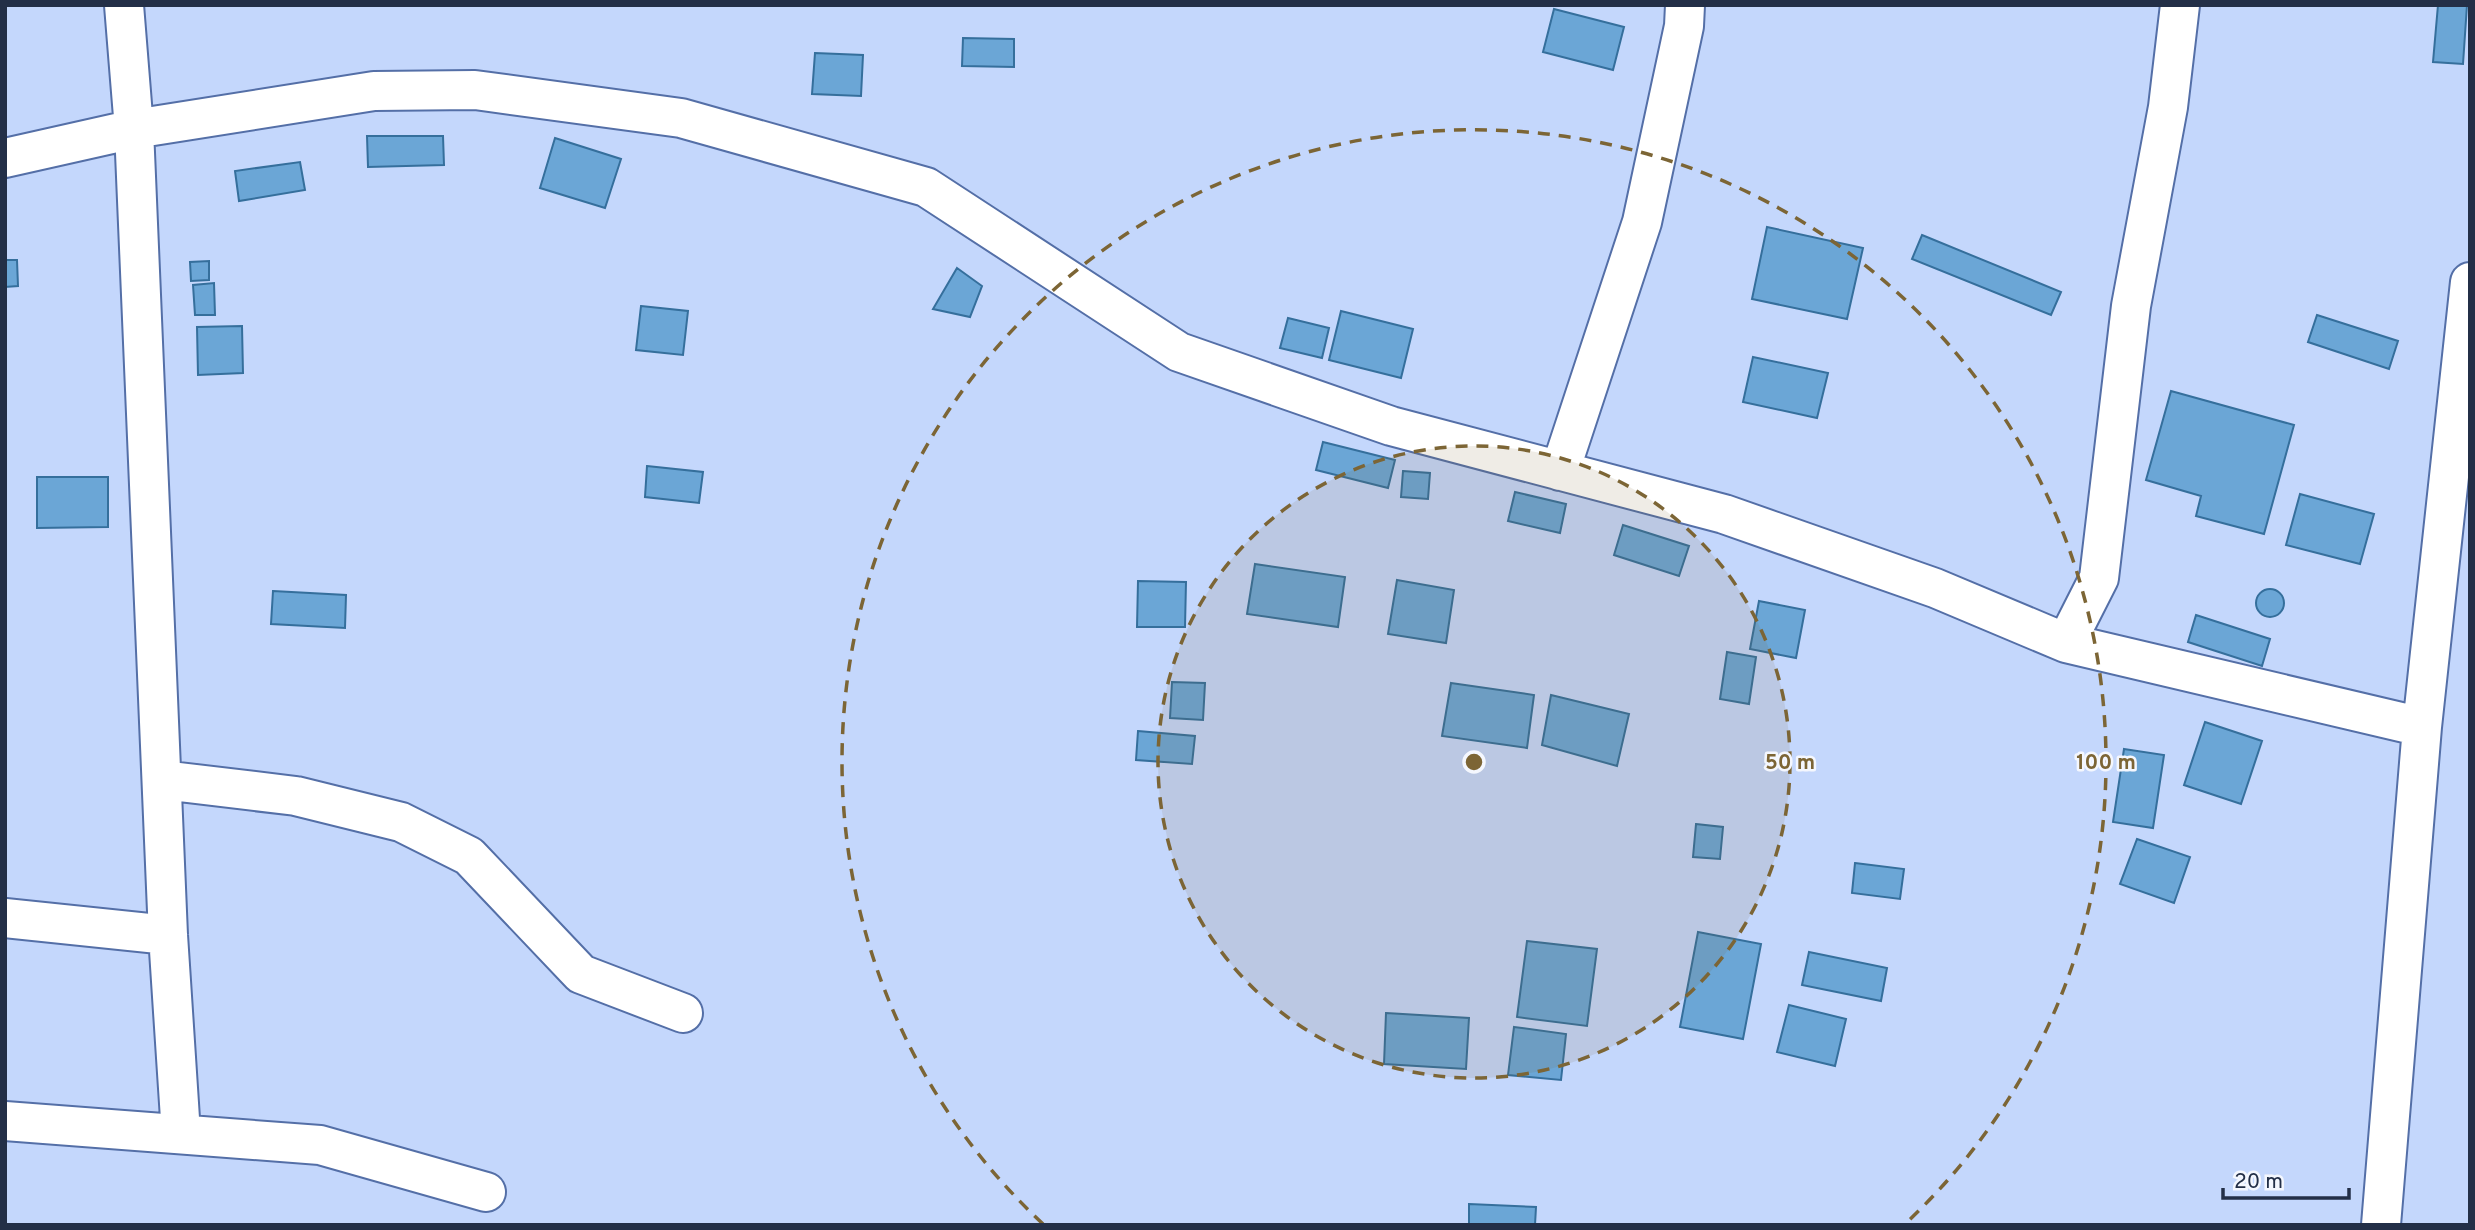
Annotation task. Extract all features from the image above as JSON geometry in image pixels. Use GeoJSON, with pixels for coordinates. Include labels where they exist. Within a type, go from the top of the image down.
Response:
{"type":"FeatureCollection","features":[{"type":"Feature","properties":{"kind":"street"},"geometry":{"type":"LineString","coordinates":[[124,5],[135,130],[168,935],[181,1133]]}},
{"type":"Feature","properties":{"kind":"street"},"geometry":{"type":"LineString","coordinates":[[1560,471],[1642,222],[1685,26],[1685,5]]}},
{"type":"Feature","properties":{"kind":"street"},"geometry":{"type":"LineString","coordinates":[[2066,643],[2099,578],[2132,306],[2168,107],[2180,5]]}},
{"type":"Feature","properties":{"kind":"street"},"geometry":{"type":"LineString","coordinates":[[5,158],[135,130],[374,91],[475,90],[681,118],[926,187],[1179,352],[1391,426],[1724,514],[1935,588],[2066,643],[2422,727]]}},
{"type":"Feature","properties":{"kind":"street"},"geometry":{"type":"LineString","coordinates":[[2381,1225],[2422,727],[2470,282]]}},
{"type":"Feature","properties":{"kind":"street"},"geometry":{"type":"LineString","coordinates":[[162,780],[296,796],[401,822],[469,856],[581,974],[683,1013]]}},
{"type":"Feature","properties":{"kind":"street"},"geometry":{"type":"LineString","coordinates":[[5,918],[168,935]]}},
{"type":"Feature","properties":{"kind":"street"},"geometry":{"type":"LineString","coordinates":[[5,1121],[320,1145],[486,1192]]}},
{"type":"Feature","properties":{"kind":"building"},"geometry":{"type":"Polygon","coordinates":[[[2438,5],[2467,5],[2463,64],[2433,62],[2438,5]]]}},
{"type":"Feature","properties":{"kind":"building"},"geometry":{"type":"Polygon","coordinates":[[[1554,9],[1624,27],[1613,70],[1543,52],[1554,9]]]}},
{"type":"Feature","properties":{"kind":"building"},"geometry":{"type":"Polygon","coordinates":[[[963,38],[1014,39],[1014,67],[962,66],[963,38]]]}},
{"type":"Feature","properties":{"kind":"building"},"geometry":{"type":"Polygon","coordinates":[[[815,53],[863,55],[861,96],[812,94],[815,53]]]}},
{"type":"Feature","properties":{"kind":"building"},"geometry":{"type":"Polygon","coordinates":[[[367,136],[443,136],[444,165],[368,167],[367,136]]]}},
{"type":"Feature","properties":{"kind":"building"},"geometry":{"type":"Polygon","coordinates":[[[555,138],[621,159],[605,208],[540,188],[555,138]]]}},
{"type":"Feature","properties":{"kind":"building"},"geometry":{"type":"Polygon","coordinates":[[[300,162],[305,190],[239,201],[235,171],[300,162]]]}},
{"type":"Feature","properties":{"kind":"building"},"geometry":{"type":"Polygon","coordinates":[[[1767,227],[1863,248],[1847,319],[1752,299],[1767,227]]]}},
{"type":"Feature","properties":{"kind":"building"},"geometry":{"type":"Polygon","coordinates":[[[1922,235],[2061,292],[2051,315],[1912,259],[1922,235]]]}},
{"type":"Feature","properties":{"kind":"building"},"geometry":{"type":"Polygon","coordinates":[[[5,260],[17,260],[18,286],[5,287],[5,260]]]}},
{"type":"Feature","properties":{"kind":"building"},"geometry":{"type":"Polygon","coordinates":[[[209,261],[209,280],[191,281],[190,262],[209,261]]]}},
{"type":"Feature","properties":{"kind":"building"},"geometry":{"type":"Polygon","coordinates":[[[957,268],[982,286],[970,317],[933,309],[957,268]]]}},
{"type":"Feature","properties":{"kind":"building"},"geometry":{"type":"Polygon","coordinates":[[[214,283],[215,315],[195,315],[193,285],[214,283]]]}},
{"type":"Feature","properties":{"kind":"building"},"geometry":{"type":"Polygon","coordinates":[[[641,306],[688,311],[683,355],[636,350],[641,306]]]}},
{"type":"Feature","properties":{"kind":"building"},"geometry":{"type":"Polygon","coordinates":[[[1341,311],[1413,329],[1401,378],[1329,360],[1341,311]]]}},
{"type":"Feature","properties":{"kind":"building"},"geometry":{"type":"Polygon","coordinates":[[[2317,315],[2398,341],[2389,369],[2308,342],[2317,315]]]}},
{"type":"Feature","properties":{"kind":"building"},"geometry":{"type":"Polygon","coordinates":[[[1288,318],[1329,328],[1322,358],[1280,348],[1288,318]]]}},
{"type":"Feature","properties":{"kind":"building"},"geometry":{"type":"Polygon","coordinates":[[[242,326],[243,373],[198,375],[197,327],[242,326]]]}},
{"type":"Feature","properties":{"kind":"building"},"geometry":{"type":"Polygon","coordinates":[[[1753,357],[1828,373],[1817,418],[1743,402],[1753,357]]]}},
{"type":"Feature","properties":{"kind":"building"},"geometry":{"type":"Polygon","coordinates":[[[2171,391],[2294,425],[2264,534],[2196,516],[2201,496],[2146,480],[2171,391]]]}},
{"type":"Feature","properties":{"kind":"building"},"geometry":{"type":"Polygon","coordinates":[[[1323,442],[1395,460],[1388,488],[1316,470],[1323,442]]]}},
{"type":"Feature","properties":{"kind":"building"},"geometry":{"type":"Polygon","coordinates":[[[647,466],[703,472],[699,503],[645,497],[647,466]]]}},
{"type":"Feature","properties":{"kind":"building"},"geometry":{"type":"Polygon","coordinates":[[[1403,471],[1430,473],[1428,499],[1401,497],[1403,471]]]}},
{"type":"Feature","properties":{"kind":"building"},"geometry":{"type":"Polygon","coordinates":[[[37,477],[108,477],[108,527],[37,528],[37,477]]]}},
{"type":"Feature","properties":{"kind":"building"},"geometry":{"type":"Polygon","coordinates":[[[1515,492],[1566,504],[1560,533],[1508,521],[1515,492]]]}},
{"type":"Feature","properties":{"kind":"building"},"geometry":{"type":"Polygon","coordinates":[[[2300,494],[2374,514],[2360,564],[2286,545],[2300,494]]]}},
{"type":"Feature","properties":{"kind":"building"},"geometry":{"type":"Polygon","coordinates":[[[1623,525],[1689,546],[1679,576],[1614,555],[1623,525]]]}},
{"type":"Feature","properties":{"kind":"building"},"geometry":{"type":"Polygon","coordinates":[[[1255,564],[1345,577],[1338,627],[1247,614],[1255,564]]]}},
{"type":"Feature","properties":{"kind":"building"},"geometry":{"type":"Polygon","coordinates":[[[1397,580],[1454,590],[1446,643],[1388,634],[1397,580]]]}},
{"type":"Feature","properties":{"kind":"building"},"geometry":{"type":"Polygon","coordinates":[[[1138,581],[1186,582],[1185,627],[1137,627],[1138,581]]]}},
{"type":"Feature","properties":{"kind":"building"},"geometry":{"type":"Polygon","coordinates":[[[2270,589],[2280,593],[2284,603],[2280,613],[2270,617],[2260,613],[2256,603],[2260,593],[2270,589]]]}},
{"type":"Feature","properties":{"kind":"building"},"geometry":{"type":"Polygon","coordinates":[[[273,591],[346,595],[345,628],[271,624],[273,591]]]}},
{"type":"Feature","properties":{"kind":"building"},"geometry":{"type":"Polygon","coordinates":[[[1759,601],[1805,610],[1796,658],[1750,649],[1759,601]]]}},
{"type":"Feature","properties":{"kind":"building"},"geometry":{"type":"Polygon","coordinates":[[[2196,615],[2270,639],[2262,666],[2188,642],[2196,615]]]}},
{"type":"Feature","properties":{"kind":"building"},"geometry":{"type":"Polygon","coordinates":[[[1727,652],[1756,657],[1749,704],[1720,699],[1727,652]]]}},
{"type":"Feature","properties":{"kind":"building"},"geometry":{"type":"Polygon","coordinates":[[[1172,682],[1205,683],[1203,720],[1170,718],[1172,682]]]}},
{"type":"Feature","properties":{"kind":"building"},"geometry":{"type":"Polygon","coordinates":[[[1451,683],[1534,695],[1527,748],[1442,736],[1451,683]]]}},
{"type":"Feature","properties":{"kind":"building"},"geometry":{"type":"Polygon","coordinates":[[[1551,695],[1629,714],[1617,766],[1542,745],[1551,695]]]}},
{"type":"Feature","properties":{"kind":"building"},"geometry":{"type":"Polygon","coordinates":[[[2205,722],[2262,741],[2241,804],[2184,785],[2205,722]]]}},
{"type":"Feature","properties":{"kind":"building"},"geometry":{"type":"Polygon","coordinates":[[[1138,731],[1195,736],[1192,764],[1136,760],[1138,731]]]}},
{"type":"Feature","properties":{"kind":"building"},"geometry":{"type":"Polygon","coordinates":[[[2124,749],[2164,755],[2153,828],[2113,822],[2124,749]]]}},
{"type":"Feature","properties":{"kind":"building"},"geometry":{"type":"Polygon","coordinates":[[[1696,824],[1723,827],[1720,859],[1693,857],[1696,824]]]}},
{"type":"Feature","properties":{"kind":"building"},"geometry":{"type":"Polygon","coordinates":[[[2137,839],[2190,857],[2174,903],[2120,884],[2137,839]]]}},
{"type":"Feature","properties":{"kind":"building"},"geometry":{"type":"Polygon","coordinates":[[[1855,863],[1904,869],[1900,899],[1852,893],[1855,863]]]}},
{"type":"Feature","properties":{"kind":"building"},"geometry":{"type":"Polygon","coordinates":[[[1698,932],[1761,944],[1743,1039],[1680,1027],[1698,932]]]}},
{"type":"Feature","properties":{"kind":"building"},"geometry":{"type":"Polygon","coordinates":[[[1527,941],[1597,949],[1587,1026],[1517,1017],[1527,941]]]}},
{"type":"Feature","properties":{"kind":"building"},"geometry":{"type":"Polygon","coordinates":[[[1809,952],[1887,968],[1881,1001],[1802,985],[1809,952]]]}},
{"type":"Feature","properties":{"kind":"building"},"geometry":{"type":"Polygon","coordinates":[[[1789,1005],[1846,1019],[1835,1066],[1777,1052],[1789,1005]]]}},
{"type":"Feature","properties":{"kind":"building"},"geometry":{"type":"Polygon","coordinates":[[[1386,1013],[1469,1018],[1466,1069],[1384,1064],[1386,1013]]]}},
{"type":"Feature","properties":{"kind":"building"},"geometry":{"type":"Polygon","coordinates":[[[1514,1027],[1566,1034],[1561,1080],[1508,1075],[1514,1027]]]}},
{"type":"Feature","properties":{"kind":"building"},"geometry":{"type":"Polygon","coordinates":[[[1469,1204],[1536,1207],[1535,1225],[1469,1225],[1469,1204]]]}}]}
